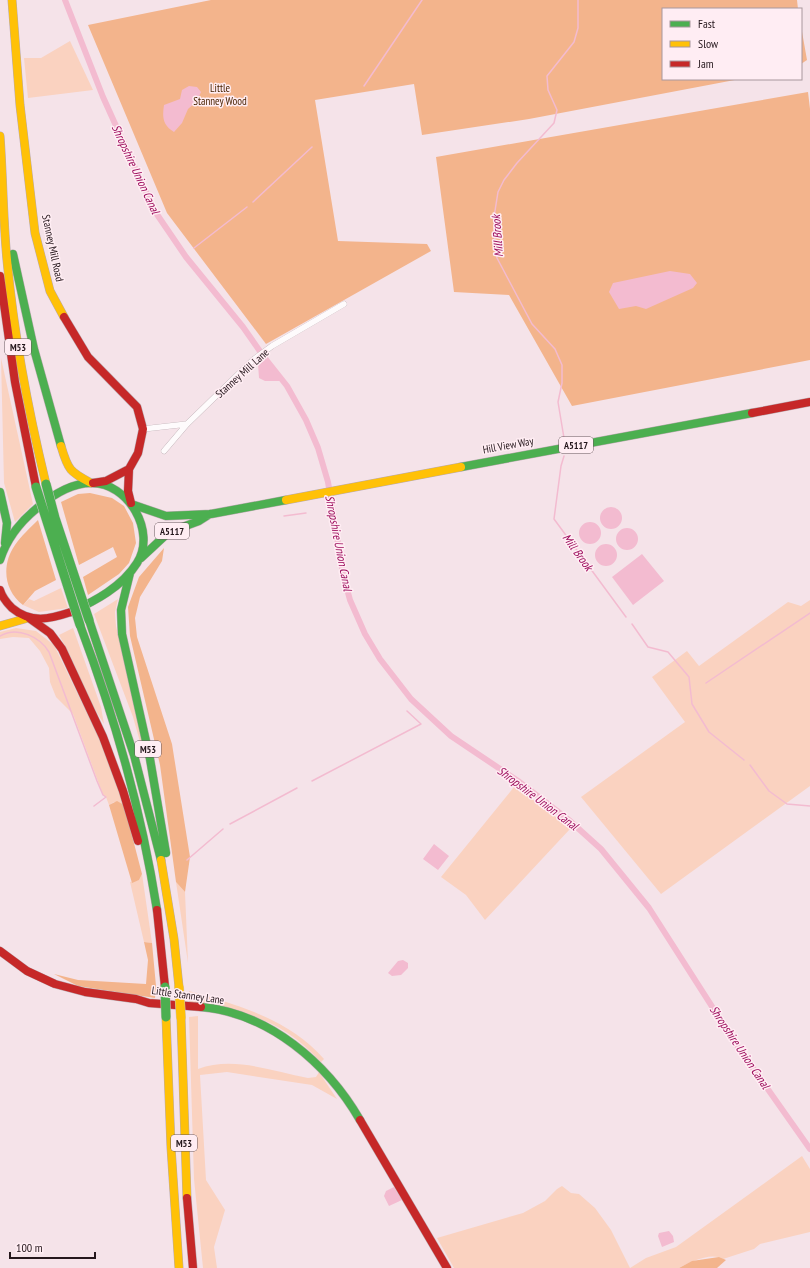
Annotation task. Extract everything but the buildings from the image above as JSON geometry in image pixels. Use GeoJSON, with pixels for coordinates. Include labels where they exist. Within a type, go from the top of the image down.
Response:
{"type":"FeatureCollection","features":[{"type":"Feature","properties":{"kind":"main road","name":"Stanney Mill Road"},"geometry":{"type":"LineString","coordinates":[[12,0],[20,105],[35,233],[50,291],[78,343],[88,356],[137,407],[143,429],[138,453],[129,469],[128,492],[141,524],[143,538],[142,551],[139,559]]}},
{"type":"Feature","properties":{"kind":"main road","name":"M53"},"geometry":{"type":"LineString","coordinates":[[0,136],[7,260],[15,330],[37,447],[55,518],[89,620],[119,703],[144,784],[158,844],[173,928]]}},
{"type":"Feature","properties":{"kind":"main road","name":"Hill View Way"},"geometry":{"type":"LineString","coordinates":[[5,207],[25,315],[65,460],[72,473],[92,483],[111,489],[133,504],[166,516],[211,514],[342,488],[810,402]]}},
{"type":"Feature","properties":{"kind":"main road","name":"M53"},"geometry":{"type":"LineString","coordinates":[[0,276],[6,332],[17,401],[36,487],[80,625],[110,707],[133,786],[148,854],[165,987],[171,1147],[177,1244],[180,1268]]}},
{"type":"Feature","properties":{"kind":"main road"},"geometry":{"type":"LineString","coordinates":[[6,543],[20,525],[46,502],[68,487],[106,481],[129,469]]}},
{"type":"Feature","properties":{"kind":"main road"},"geometry":{"type":"LineString","coordinates":[[0,492],[7,523],[6,543],[0,560]]}},
{"type":"Feature","properties":{"kind":"main road","name":"Hill View Way"},"geometry":{"type":"LineString","coordinates":[[139,559],[157,541],[169,532],[199,521],[211,514]]}},
{"type":"Feature","properties":{"kind":"main road"},"geometry":{"type":"LineString","coordinates":[[0,626],[28,618],[43,620],[70,612],[90,603],[130,573],[139,559]]}},
{"type":"Feature","properties":{"kind":"main road","name":"M53"},"geometry":{"type":"LineString","coordinates":[[130,573],[121,610],[121,628],[150,759],[164,836],[170,884],[179,987],[186,1188],[194,1268]]}},
{"type":"Feature","properties":{"kind":"main road"},"geometry":{"type":"LineString","coordinates":[[0,593],[9,605],[28,618]]}},
{"type":"Feature","properties":{"kind":"main road","name":"M53"},"geometry":{"type":"LineString","coordinates":[[28,618],[50,633],[62,649],[103,737],[123,791],[156,911]]}},
{"type":"Feature","properties":{"kind":"main road","name":"Little Stanney Lane"},"geometry":{"type":"LineString","coordinates":[[0,952],[27,971],[55,984],[85,992],[136,999],[149,1003],[212,1008],[260,1022],[290,1041],[327,1075],[352,1106],[447,1268]]}},
{"type":"Feature","properties":{"kind":"street","name":"Stanney Mill Lane"},"geometry":{"type":"LineString","coordinates":[[164,451],[187,424],[254,360],[272,346],[344,304]]}},
{"type":"Feature","properties":{"kind":"street"},"geometry":{"type":"LineString","coordinates":[[143,429],[187,424]]}},
{"type":"Feature","properties":{"kind":"shaded area"},"geometry":{"type":"Polygon","coordinates":[[[70,41],[93,90],[28,98],[24,58],[41,58],[70,41]]]}},
{"type":"Feature","properties":{"kind":"shaded area"},"geometry":{"type":"Polygon","coordinates":[[[189,86],[197,87],[201,92],[197,101],[188,109],[182,123],[174,132],[165,124],[163,114],[164,105],[180,99],[182,90],[189,86]]]}},
{"type":"Feature","properties":{"kind":"shaded area"},"geometry":{"type":"Polygon","coordinates":[[[670,271],[690,274],[697,283],[693,288],[646,309],[636,306],[619,309],[609,292],[613,283],[670,271]]]}},
{"type":"Feature","properties":{"kind":"shaded area"},"geometry":{"type":"Polygon","coordinates":[[[264,357],[282,381],[265,381],[259,378],[258,364],[264,357]]]}},
{"type":"Feature","properties":{"kind":"shaded area"},"geometry":{"type":"Polygon","coordinates":[[[1,358],[33,504],[15,522],[4,483],[1,358]]]}},
{"type":"Feature","properties":{"kind":"shaded area"},"geometry":{"type":"Polygon","coordinates":[[[611,507],[619,510],[622,518],[619,526],[611,529],[603,526],[600,518],[603,510],[611,507]]]}},
{"type":"Feature","properties":{"kind":"shaded area"},"geometry":{"type":"Polygon","coordinates":[[[590,522],[598,525],[601,533],[598,541],[590,544],[582,541],[579,533],[582,525],[590,522]]]}},
{"type":"Feature","properties":{"kind":"shaded area"},"geometry":{"type":"Polygon","coordinates":[[[627,528],[635,531],[638,539],[635,547],[627,550],[619,547],[616,539],[619,531],[627,528]]]}},
{"type":"Feature","properties":{"kind":"shaded area"},"geometry":{"type":"Polygon","coordinates":[[[606,544],[614,547],[617,555],[614,563],[606,566],[598,563],[595,555],[598,547],[606,544]]]}},
{"type":"Feature","properties":{"kind":"shaded area"},"geometry":{"type":"Polygon","coordinates":[[[642,554],[664,581],[633,605],[612,577],[642,554]]]}},
{"type":"Feature","properties":{"kind":"shaded area"},"geometry":{"type":"Polygon","coordinates":[[[61,588],[68,608],[39,612],[23,605],[29,599],[34,601],[61,588]]]}},
{"type":"Feature","properties":{"kind":"shaded area"},"geometry":{"type":"Polygon","coordinates":[[[118,599],[115,612],[116,626],[146,755],[144,756],[133,717],[94,614],[118,599]]]}},
{"type":"Feature","properties":{"kind":"shaded area"},"geometry":{"type":"Polygon","coordinates":[[[810,600],[810,786],[661,894],[581,797],[685,722],[652,677],[687,651],[699,666],[788,602],[801,606],[810,600]]]}},
{"type":"Feature","properties":{"kind":"shaded area"},"geometry":{"type":"Polygon","coordinates":[[[16,628],[36,631],[54,645],[99,738],[124,805],[114,802],[109,805],[106,797],[103,795],[73,714],[56,697],[50,682],[49,668],[40,651],[29,638],[13,637],[0,639],[0,632],[16,628]]]}},
{"type":"Feature","properties":{"kind":"shaded area"},"geometry":{"type":"Polygon","coordinates":[[[73,628],[101,707],[104,724],[91,702],[71,657],[59,635],[73,628]]]}},
{"type":"Feature","properties":{"kind":"shaded area"},"geometry":{"type":"Polygon","coordinates":[[[514,787],[545,808],[570,829],[485,920],[466,895],[441,877],[514,787]]]}},
{"type":"Feature","properties":{"kind":"shaded area"},"geometry":{"type":"Polygon","coordinates":[[[434,844],[449,856],[438,870],[423,859],[434,844]]]}},
{"type":"Feature","properties":{"kind":"shaded area"},"geometry":{"type":"Polygon","coordinates":[[[142,874],[152,943],[144,942],[130,882],[139,880],[142,874]]]}},
{"type":"Feature","properties":{"kind":"shaded area"},"geometry":{"type":"Polygon","coordinates":[[[176,882],[185,892],[188,963],[176,882]]]}},
{"type":"Feature","properties":{"kind":"shaded area"},"geometry":{"type":"Polygon","coordinates":[[[403,960],[408,963],[408,968],[401,975],[392,976],[388,973],[398,961],[403,960]]]}},
{"type":"Feature","properties":{"kind":"shaded area"},"geometry":{"type":"Polygon","coordinates":[[[189,991],[262,1015],[295,1033],[324,1059],[321,1062],[306,1047],[291,1036],[276,1026],[261,1019],[228,1009],[189,1002],[189,991]]]}},
{"type":"Feature","properties":{"kind":"shaded area"},"geometry":{"type":"Polygon","coordinates":[[[198,1016],[198,1069],[211,1065],[239,1064],[308,1078],[316,1077],[319,1072],[337,1099],[312,1085],[227,1072],[200,1075],[206,1180],[225,1210],[214,1247],[217,1268],[203,1268],[194,1179],[189,1017],[198,1016]]]}},
{"type":"Feature","properties":{"kind":"shaded area"},"geometry":{"type":"Polygon","coordinates":[[[802,1156],[810,1169],[810,1232],[760,1244],[754,1249],[723,1259],[718,1257],[707,1257],[679,1268],[630,1268],[646,1258],[676,1247],[802,1156]]]}},
{"type":"Feature","properties":{"kind":"shaded area"},"geometry":{"type":"Polygon","coordinates":[[[562,1186],[571,1193],[579,1194],[595,1208],[611,1230],[630,1268],[454,1268],[437,1238],[523,1213],[545,1201],[562,1186]]]}},
{"type":"Feature","properties":{"kind":"shaded area"},"geometry":{"type":"Polygon","coordinates":[[[394,1187],[402,1200],[389,1206],[384,1196],[386,1191],[394,1187]]]}},
{"type":"Feature","properties":{"kind":"shaded area"},"geometry":{"type":"Polygon","coordinates":[[[669,1231],[673,1236],[674,1242],[662,1247],[658,1236],[659,1233],[669,1231]]]}},
{"type":"Feature","properties":{"kind":"green space","name":"Little Stanney Wood"},"geometry":{"type":"Polygon","coordinates":[[[211,0],[797,0],[798,8],[662,8],[662,80],[735,80],[529,119],[422,135],[414,84],[315,100],[338,241],[427,244],[431,251],[266,344],[167,213],[88,25],[211,0]]]}},
{"type":"Feature","properties":{"kind":"green space"},"geometry":{"type":"Polygon","coordinates":[[[802,32],[807,60],[802,63],[802,32]]]}},
{"type":"Feature","properties":{"kind":"green space"},"geometry":{"type":"Polygon","coordinates":[[[808,92],[810,109],[810,360],[572,406],[509,295],[454,292],[436,157],[808,92]]]}},
{"type":"Feature","properties":{"kind":"green space"},"geometry":{"type":"Polygon","coordinates":[[[90,493],[112,498],[124,506],[133,523],[136,543],[129,563],[119,574],[88,595],[83,577],[117,557],[113,547],[79,565],[61,502],[78,494],[90,493]]]}},
{"type":"Feature","properties":{"kind":"green space"},"geometry":{"type":"Polygon","coordinates":[[[38,520],[56,580],[35,591],[23,605],[12,593],[8,585],[6,569],[11,553],[17,542],[38,520]]]}},
{"type":"Feature","properties":{"kind":"green space"},"geometry":{"type":"Polygon","coordinates":[[[164,548],[162,561],[140,597],[135,618],[137,637],[172,744],[190,857],[185,892],[176,882],[160,765],[130,636],[128,607],[139,577],[164,548]]]}},
{"type":"Feature","properties":{"kind":"green space"},"geometry":{"type":"Polygon","coordinates":[[[117,801],[124,805],[142,874],[139,880],[132,883],[109,805],[117,801]]]}},
{"type":"Feature","properties":{"kind":"green space"},"geometry":{"type":"Polygon","coordinates":[[[144,942],[152,943],[156,986],[155,998],[78,986],[54,974],[78,980],[146,984],[148,960],[144,942]]]}},
{"type":"Feature","properties":{"kind":"green space"},"geometry":{"type":"Polygon","coordinates":[[[719,1257],[726,1260],[717,1268],[679,1268],[692,1261],[719,1257]]]}},
{"type":"Feature","properties":{"kind":"waterway","name":"Shropshire Union Canal"},"geometry":{"type":"LineString","coordinates":[[65,0],[103,97],[154,210],[186,257],[243,327],[287,386],[306,420],[318,448],[328,482],[343,574],[350,600],[365,634],[380,659],[411,699],[451,736],[518,781],[570,821],[601,849],[649,908],[736,1044],[810,1149]]}},
{"type":"Feature","properties":{"kind":"waterway"},"geometry":{"type":"LineString","coordinates":[[364,86],[422,0]]}},
{"type":"Feature","properties":{"kind":"waterway","name":"Mill Brook"},"geometry":{"type":"LineString","coordinates":[[564,438],[558,402],[562,383],[562,365],[555,349],[532,324],[497,258],[494,217],[498,192],[504,180],[517,163],[554,123],[557,110],[548,90],[547,76],[574,42],[578,28],[578,0]]}},
{"type":"Feature","properties":{"kind":"waterway"},"geometry":{"type":"LineString","coordinates":[[253,202],[312,147]]}},
{"type":"Feature","properties":{"kind":"waterway"},"geometry":{"type":"LineString","coordinates":[[194,248],[247,207]]}},
{"type":"Feature","properties":{"kind":"waterway","name":"Mill Brook"},"geometry":{"type":"LineString","coordinates":[[564,456],[561,466],[554,519],[626,617]]}},
{"type":"Feature","properties":{"kind":"waterway"},"geometry":{"type":"LineString","coordinates":[[284,516],[306,513]]}},
{"type":"Feature","properties":{"kind":"waterway"},"geometry":{"type":"LineString","coordinates":[[706,683],[810,613]]}},
{"type":"Feature","properties":{"kind":"waterway","name":"Mill Brook"},"geometry":{"type":"LineString","coordinates":[[632,624],[648,647],[668,652],[689,677],[692,704],[709,732],[744,760]]}},
{"type":"Feature","properties":{"kind":"waterway"},"geometry":{"type":"LineString","coordinates":[[0,636],[14,632],[28,635],[40,642],[49,652],[97,781],[103,795],[106,797],[94,806]]}},
{"type":"Feature","properties":{"kind":"waterway"},"geometry":{"type":"LineString","coordinates":[[312,781],[421,724],[407,711]]}},
{"type":"Feature","properties":{"kind":"waterway","name":"Mill Brook"},"geometry":{"type":"LineString","coordinates":[[750,765],[769,791],[787,804],[810,806]]}},
{"type":"Feature","properties":{"kind":"waterway"},"geometry":{"type":"LineString","coordinates":[[230,824],[297,788]]}},
{"type":"Feature","properties":{"kind":"waterway"},"geometry":{"type":"LineString","coordinates":[[187,860],[223,829]]}},
{"type":"Feature","properties":{"kind":"traffic: fast"},"geometry":{"type":"LineString","coordinates":[[13,254],[34,349],[61,446]]}},
{"type":"Feature","properties":{"kind":"traffic: fast"},"geometry":{"type":"LineString","coordinates":[[461,467],[752,413]]}},
{"type":"Feature","properties":{"kind":"traffic: fast"},"geometry":{"type":"LineString","coordinates":[[0,560],[6,545],[19,525],[54,495],[76,485],[91,483],[104,485],[117,491],[127,500],[135,511],[141,524],[143,537],[142,551],[131,572],[116,586],[98,598],[71,612]]}},
{"type":"Feature","properties":{"kind":"traffic: fast"},"geometry":{"type":"LineString","coordinates":[[46,484],[55,518],[89,620]]}},
{"type":"Feature","properties":{"kind":"traffic: fast"},"geometry":{"type":"LineString","coordinates":[[36,487],[80,625]]}},
{"type":"Feature","properties":{"kind":"traffic: fast"},"geometry":{"type":"LineString","coordinates":[[0,492],[7,523],[5,543]]}},
{"type":"Feature","properties":{"kind":"traffic: fast"},"geometry":{"type":"LineString","coordinates":[[134,505],[166,516],[211,514],[286,500]]}},
{"type":"Feature","properties":{"kind":"traffic: fast"},"geometry":{"type":"LineString","coordinates":[[141,558],[169,532],[199,521],[210,514]]}},
{"type":"Feature","properties":{"kind":"traffic: fast"},"geometry":{"type":"LineString","coordinates":[[130,573],[121,610],[122,634],[150,759],[166,853]]}},
{"type":"Feature","properties":{"kind":"traffic: fast"},"geometry":{"type":"LineString","coordinates":[[89,620],[134,755],[161,860]]}},
{"type":"Feature","properties":{"kind":"traffic: fast"},"geometry":{"type":"LineString","coordinates":[[80,625],[105,696],[126,766],[151,873],[157,910]]}},
{"type":"Feature","properties":{"kind":"traffic: fast"},"geometry":{"type":"LineString","coordinates":[[165,987],[166,1017]]}},
{"type":"Feature","properties":{"kind":"traffic: fast"},"geometry":{"type":"LineString","coordinates":[[201,1007],[226,1011],[250,1019],[272,1030],[294,1044],[331,1079],[360,1120]]}},
{"type":"Feature","properties":{"kind":"traffic: slow"},"geometry":{"type":"LineString","coordinates":[[12,0],[20,105],[35,233],[50,291],[64,317]]}},
{"type":"Feature","properties":{"kind":"traffic: slow"},"geometry":{"type":"LineString","coordinates":[[0,136],[10,288],[28,401],[46,484]]}},
{"type":"Feature","properties":{"kind":"traffic: slow"},"geometry":{"type":"LineString","coordinates":[[61,446],[68,465],[74,473],[91,483]]}},
{"type":"Feature","properties":{"kind":"traffic: slow"},"geometry":{"type":"LineString","coordinates":[[286,500],[461,467]]}},
{"type":"Feature","properties":{"kind":"traffic: slow"},"geometry":{"type":"LineString","coordinates":[[0,626],[28,618]]}},
{"type":"Feature","properties":{"kind":"traffic: slow"},"geometry":{"type":"LineString","coordinates":[[161,860],[174,939],[179,987]]}},
{"type":"Feature","properties":{"kind":"traffic: slow"},"geometry":{"type":"LineString","coordinates":[[179,987],[181,1018]]}},
{"type":"Feature","properties":{"kind":"traffic: slow"},"geometry":{"type":"LineString","coordinates":[[166,1017],[171,1147],[179,1268]]}},
{"type":"Feature","properties":{"kind":"traffic: slow"},"geometry":{"type":"LineString","coordinates":[[181,1018],[187,1198]]}},
{"type":"Feature","properties":{"kind":"traffic: jam"},"geometry":{"type":"LineString","coordinates":[[0,276],[15,382],[36,487]]}},
{"type":"Feature","properties":{"kind":"traffic: jam"},"geometry":{"type":"LineString","coordinates":[[64,317],[88,357],[137,407],[143,429],[138,453],[129,469],[128,491],[131,503]]}},
{"type":"Feature","properties":{"kind":"traffic: jam"},"geometry":{"type":"LineString","coordinates":[[752,413],[810,402]]}},
{"type":"Feature","properties":{"kind":"traffic: jam"},"geometry":{"type":"LineString","coordinates":[[93,483],[106,481],[129,469]]}},
{"type":"Feature","properties":{"kind":"traffic: jam"},"geometry":{"type":"LineString","coordinates":[[0,590],[5,600],[12,608],[26,616],[41,619],[56,617],[71,612]]}},
{"type":"Feature","properties":{"kind":"traffic: jam"},"geometry":{"type":"LineString","coordinates":[[29,618],[50,633],[62,649],[103,737],[123,791],[138,841]]}},
{"type":"Feature","properties":{"kind":"traffic: jam"},"geometry":{"type":"LineString","coordinates":[[157,910],[165,987]]}},
{"type":"Feature","properties":{"kind":"traffic: jam"},"geometry":{"type":"LineString","coordinates":[[0,951],[27,971],[55,984],[85,992],[136,999],[149,1003],[201,1007]]}},
{"type":"Feature","properties":{"kind":"traffic: jam"},"geometry":{"type":"LineString","coordinates":[[360,1120],[447,1268]]}},
{"type":"Feature","properties":{"kind":"traffic: jam"},"geometry":{"type":"LineString","coordinates":[[187,1198],[193,1268]]}}]}
